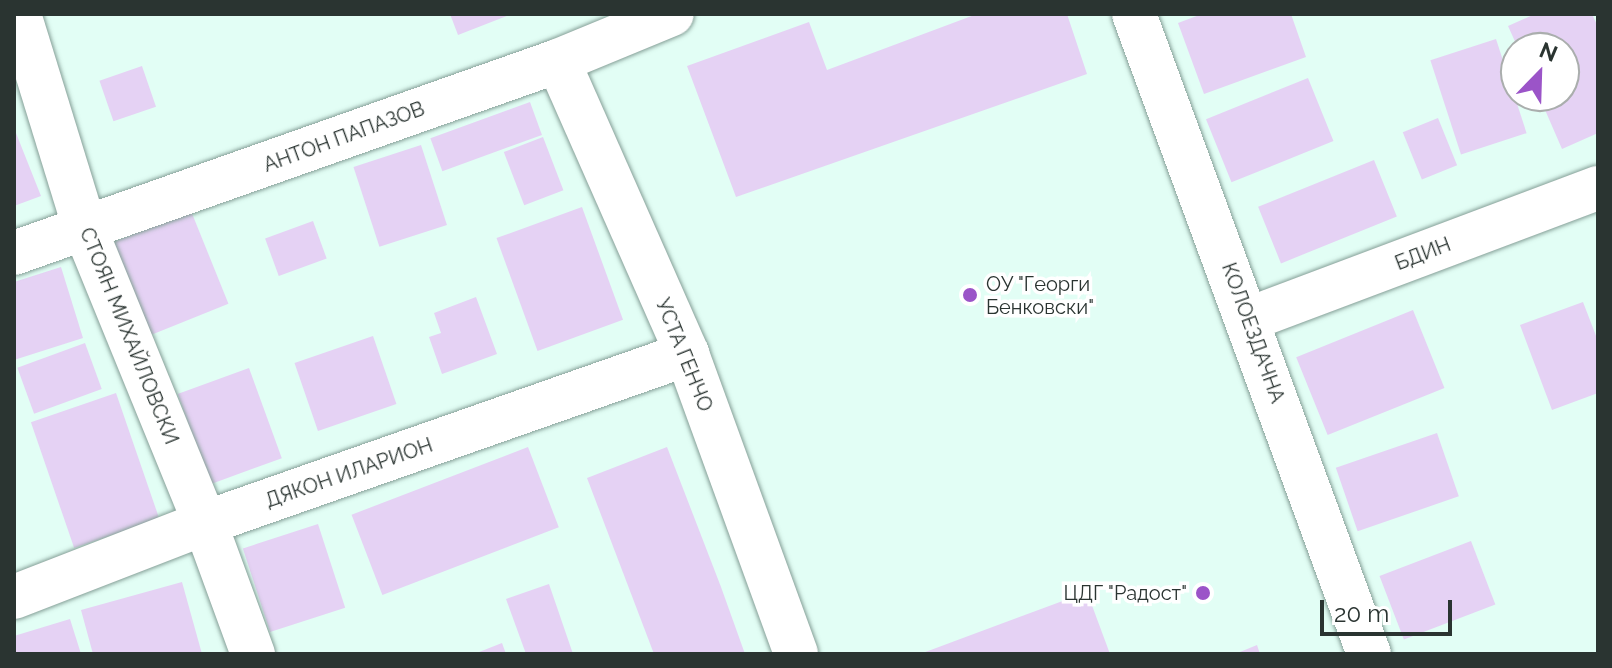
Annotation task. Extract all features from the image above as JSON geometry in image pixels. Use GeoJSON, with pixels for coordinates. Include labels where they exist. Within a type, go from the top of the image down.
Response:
{"type":"FeatureCollection","features":[{"type":"Feature","properties":{"kind":"street","name":"СТОЯН МИХАЙЛОВСКИ"},"geometry":{"type":"LineString","coordinates":[[19,14],[85,229],[205,523],[253,654]]}},
{"type":"Feature","properties":{"kind":"street","name":"АНТОН ПАПАЗОВ"},"geometry":{"type":"LineString","coordinates":[[14,253],[558,61],[672,14]]}},
{"type":"Feature","properties":{"kind":"street","name":"КОЛОЕЗДАЧНА"},"geometry":{"type":"LineString","coordinates":[[1134,14],[1249,319],[1369,654]]}},
{"type":"Feature","properties":{"kind":"street","name":"УСТА ГЕНЧО"},"geometry":{"type":"LineString","coordinates":[[558,61],[687,354],[796,654]]}},
{"type":"Feature","properties":{"kind":"street","name":"БДИН"},"geometry":{"type":"LineString","coordinates":[[1249,319],[1598,188]]}},
{"type":"Feature","properties":{"kind":"street","name":"ДЯКОН ИЛАРИОН"},"geometry":{"type":"LineString","coordinates":[[14,597],[205,523],[687,354]]}},
{"type":"Feature","properties":{"kind":"building"},"geometry":{"type":"Polygon","coordinates":[[[450,14],[512,14],[458,35],[450,14]]]}},
{"type":"Feature","properties":{"kind":"building"},"geometry":{"type":"Polygon","coordinates":[[[977,14],[1067,14],[1087,74],[736,197],[687,66],[809,22],[827,70],[977,14]]]}},
{"type":"Feature","properties":{"kind":"building"},"geometry":{"type":"Polygon","coordinates":[[[1202,14],[1291,14],[1306,57],[1204,94],[1178,23],[1202,14]]]}},
{"type":"Feature","properties":{"kind":"building"},"geometry":{"type":"Polygon","coordinates":[[[1535,14],[1592,14],[1598,27],[1598,133],[1562,149],[1546,112],[1580,112],[1580,32],[1511,32],[1508,26],[1535,14]]]}},
{"type":"Feature","properties":{"kind":"building"},"geometry":{"type":"Polygon","coordinates":[[[1496,39],[1500,51],[1500,112],[1520,112],[1527,133],[1461,154],[1430,60],[1496,39]]]}},
{"type":"Feature","properties":{"kind":"building"},"geometry":{"type":"Polygon","coordinates":[[[142,66],[156,107],[113,121],[99,81],[142,66]]]}},
{"type":"Feature","properties":{"kind":"building"},"geometry":{"type":"Polygon","coordinates":[[[1308,78],[1333,141],[1231,182],[1206,119],[1308,78]]]}},
{"type":"Feature","properties":{"kind":"building"},"geometry":{"type":"Polygon","coordinates":[[[530,102],[542,135],[442,171],[430,138],[530,102]]]}},
{"type":"Feature","properties":{"kind":"building"},"geometry":{"type":"Polygon","coordinates":[[[1438,118],[1457,165],[1422,180],[1403,132],[1438,118]]]}},
{"type":"Feature","properties":{"kind":"building"},"geometry":{"type":"Polygon","coordinates":[[[14,128],[41,196],[14,206],[14,128]]]}},
{"type":"Feature","properties":{"kind":"building"},"geometry":{"type":"Polygon","coordinates":[[[543,137],[563,190],[524,205],[504,152],[543,137]]]}},
{"type":"Feature","properties":{"kind":"building"},"geometry":{"type":"Polygon","coordinates":[[[421,145],[447,225],[379,247],[353,167],[421,145]]]}},
{"type":"Feature","properties":{"kind":"building"},"geometry":{"type":"Polygon","coordinates":[[[1374,160],[1397,217],[1281,263],[1258,207],[1374,160]]]}},
{"type":"Feature","properties":{"kind":"building"},"geometry":{"type":"Polygon","coordinates":[[[582,207],[623,320],[538,351],[496,238],[582,207]]]}},
{"type":"Feature","properties":{"kind":"building"},"geometry":{"type":"Polygon","coordinates":[[[191,211],[228,304],[152,335],[114,242],[191,211]]]}},
{"type":"Feature","properties":{"kind":"building"},"geometry":{"type":"Polygon","coordinates":[[[313,221],[327,259],[279,276],[265,238],[313,221]]]}},
{"type":"Feature","properties":{"kind":"building"},"geometry":{"type":"Polygon","coordinates":[[[61,267],[83,338],[14,360],[14,282],[61,267]]]}},
{"type":"Feature","properties":{"kind":"building"},"geometry":{"type":"Polygon","coordinates":[[[476,297],[497,354],[442,374],[429,337],[441,333],[434,313],[476,297]]]}},
{"type":"Feature","properties":{"kind":"building"},"geometry":{"type":"Polygon","coordinates":[[[1583,302],[1598,341],[1598,393],[1552,410],[1520,325],[1583,302]]]}},
{"type":"Feature","properties":{"kind":"building"},"geometry":{"type":"Polygon","coordinates":[[[1413,310],[1444,388],[1328,435],[1296,357],[1413,310]]]}},
{"type":"Feature","properties":{"kind":"building"},"geometry":{"type":"Polygon","coordinates":[[[373,336],[396,404],[318,431],[295,363],[373,336]]]}},
{"type":"Feature","properties":{"kind":"building"},"geometry":{"type":"Polygon","coordinates":[[[85,343],[102,389],[34,414],[17,368],[85,343]]]}},
{"type":"Feature","properties":{"kind":"building"},"geometry":{"type":"Polygon","coordinates":[[[249,368],[282,458],[210,484],[178,394],[249,368]]]}},
{"type":"Feature","properties":{"kind":"building"},"geometry":{"type":"Polygon","coordinates":[[[116,393],[159,519],[74,548],[31,422],[116,393]]]}},
{"type":"Feature","properties":{"kind":"building"},"geometry":{"type":"Polygon","coordinates":[[[1437,433],[1459,496],[1358,531],[1336,468],[1437,433]]]}},
{"type":"Feature","properties":{"kind":"building"},"geometry":{"type":"Polygon","coordinates":[[[528,447],[559,527],[382,595],[352,515],[528,447]]]}},
{"type":"Feature","properties":{"kind":"building"},"geometry":{"type":"Polygon","coordinates":[[[667,447],[745,654],[654,654],[587,478],[667,447]]]}},
{"type":"Feature","properties":{"kind":"building"},"geometry":{"type":"Polygon","coordinates":[[[318,524],[345,608],[270,632],[243,548],[318,524]]]}},
{"type":"Feature","properties":{"kind":"building"},"geometry":{"type":"Polygon","coordinates":[[[1471,541],[1495,604],[1404,640],[1380,576],[1471,541]]]}},
{"type":"Feature","properties":{"kind":"building"},"geometry":{"type":"Polygon","coordinates":[[[182,582],[202,654],[93,654],[81,610],[182,582]]]}},
{"type":"Feature","properties":{"kind":"building"},"geometry":{"type":"Polygon","coordinates":[[[549,584],[573,654],[526,654],[506,599],[549,584]]]}},
{"type":"Feature","properties":{"kind":"building"},"geometry":{"type":"Polygon","coordinates":[[[1087,592],[1110,654],[920,654],[1087,592]]]}},
{"type":"Feature","properties":{"kind":"building"},"geometry":{"type":"Polygon","coordinates":[[[70,619],[81,654],[14,654],[14,636],[70,619]]]}},
{"type":"Feature","properties":{"kind":"building"},"geometry":{"type":"Polygon","coordinates":[[[502,643],[506,654],[474,654],[502,643]]]}},
{"type":"Feature","properties":{"kind":"building"},"geometry":{"type":"Polygon","coordinates":[[[1257,645],[1260,654],[1235,654],[1257,645]]]}},
{"type":"Feature","properties":{"kind":"place","name":"ОУ \"Георги Бенковски\""},"geometry":{"type":"Point","coordinates":[970,295]}},
{"type":"Feature","properties":{"kind":"place","name":"ЦДГ \"Радост\""},"geometry":{"type":"Point","coordinates":[1203,593]}}]}
